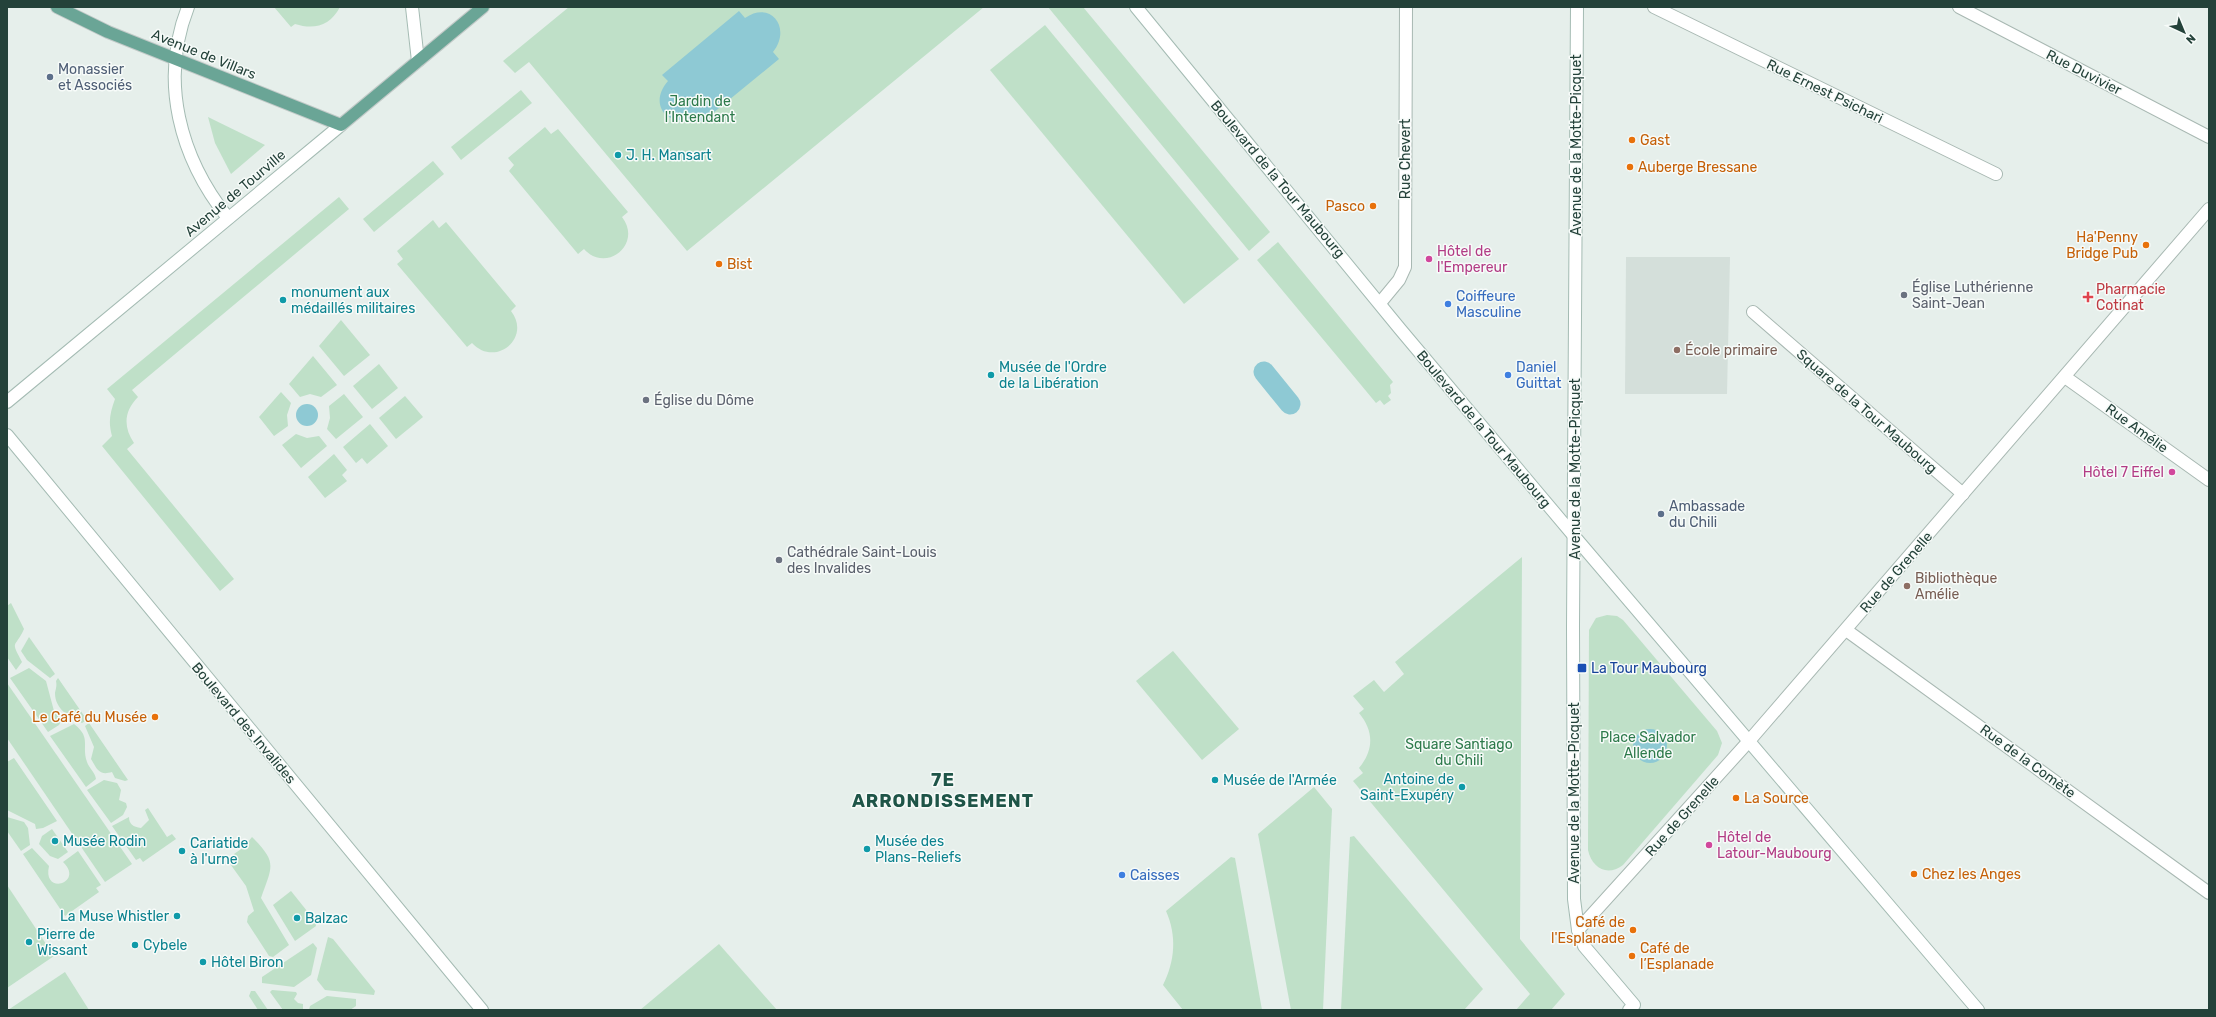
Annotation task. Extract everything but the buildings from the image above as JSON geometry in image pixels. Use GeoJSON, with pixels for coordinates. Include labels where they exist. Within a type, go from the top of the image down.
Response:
{"type":"FeatureCollection","features":[{"type":"Feature","properties":{"kind":"main road","name":"Avenue de Villars"},"geometry":{"type":"LineString","coordinates":[[58,7],[108,32],[341,125]]}},
{"type":"Feature","properties":{"kind":"main road","name":"Avenue de Tourville"},"geometry":{"type":"LineString","coordinates":[[341,125],[483,7]]}},
{"type":"Feature","properties":{"kind":"street"},"geometry":{"type":"LineString","coordinates":[[188,7],[183,21],[176,59],[175,96],[180,125],[188,152],[205,187],[228,218]]}},
{"type":"Feature","properties":{"kind":"street"},"geometry":{"type":"LineString","coordinates":[[412,7],[418,61]]}},
{"type":"Feature","properties":{"kind":"street","name":"Boulevard de la Tour Maubourg"},"geometry":{"type":"LineString","coordinates":[[1136,7],[1574,536],[1978,1010]]}},
{"type":"Feature","properties":{"kind":"street","name":"Rue Chevert"},"geometry":{"type":"LineString","coordinates":[[1380,302],[1399,280],[1405,267],[1406,7]]}},
{"type":"Feature","properties":{"kind":"street","name":"Avenue de la Motte-Picquet"},"geometry":{"type":"LineString","coordinates":[[1576,7],[1574,900],[1578,930],[1584,946],[1634,1008]]}},
{"type":"Feature","properties":{"kind":"street","name":"Rue Ernest Psichari"},"geometry":{"type":"LineString","coordinates":[[1654,7],[1996,174]]}},
{"type":"Feature","properties":{"kind":"street","name":"Rue Duvivier"},"geometry":{"type":"LineString","coordinates":[[1959,7],[2209,137]]}},
{"type":"Feature","properties":{"kind":"street","name":"Avenue de Tourville"},"geometry":{"type":"LineString","coordinates":[[7,402],[341,125]]}},
{"type":"Feature","properties":{"kind":"street","name":"Rue de Grenelle"},"geometry":{"type":"LineString","coordinates":[[1578,930],[1749,741],[2209,209]]}},
{"type":"Feature","properties":{"kind":"street","name":"Square de la Tour Maubourg"},"geometry":{"type":"LineString","coordinates":[[1753,312],[1963,494]]}},
{"type":"Feature","properties":{"kind":"street","name":"Rue Amélie"},"geometry":{"type":"LineString","coordinates":[[2065,377],[2209,480]]}},
{"type":"Feature","properties":{"kind":"street","name":"Boulevard des Invalides"},"geometry":{"type":"LineString","coordinates":[[7,435],[482,1010]]}},
{"type":"Feature","properties":{"kind":"street","name":"Rue de la Comète"},"geometry":{"type":"LineString","coordinates":[[1846,630],[2209,893]]}},
{"type":"Feature","properties":{"kind":"shaded area","name":"École primaire"},"geometry":{"type":"Polygon","coordinates":[[[1626,257],[1730,257],[1727,394],[1625,394],[1626,257]]]}},
{"type":"Feature","properties":{"kind":"green space"},"geometry":{"type":"Polygon","coordinates":[[[274,7],[340,7],[331,19],[321,25],[309,27],[295,24],[291,27],[274,7]]]}},
{"type":"Feature","properties":{"kind":"green space","name":"Jardin de l'Intendant"},"geometry":{"type":"Polygon","coordinates":[[[569,7],[984,7],[687,251],[529,62],[515,73],[503,61],[569,7]]]}},
{"type":"Feature","properties":{"kind":"green space"},"geometry":{"type":"Polygon","coordinates":[[[1048,7],[1083,7],[1270,232],[1249,251],[1048,7]]]}},
{"type":"Feature","properties":{"kind":"green space"},"geometry":{"type":"Polygon","coordinates":[[[1045,25],[1239,259],[1184,304],[990,70],[1045,25]]]}},
{"type":"Feature","properties":{"kind":"green space"},"geometry":{"type":"Polygon","coordinates":[[[521,90],[532,103],[461,160],[451,147],[521,90]]]}},
{"type":"Feature","properties":{"kind":"green space"},"geometry":{"type":"Polygon","coordinates":[[[208,117],[265,145],[231,174],[215,143],[208,117]]]}},
{"type":"Feature","properties":{"kind":"green space"},"geometry":{"type":"Polygon","coordinates":[[[545,127],[551,134],[558,129],[628,212],[622,217],[627,227],[628,237],[625,246],[611,257],[602,258],[593,256],[584,249],[578,254],[509,171],[514,165],[508,158],[545,127]]]}},
{"type":"Feature","properties":{"kind":"green space"},"geometry":{"type":"Polygon","coordinates":[[[433,161],[444,174],[374,232],[363,219],[433,161]]]}},
{"type":"Feature","properties":{"kind":"green space"},"geometry":{"type":"Polygon","coordinates":[[[339,197],[349,209],[132,390],[138,397],[133,402],[128,413],[128,431],[134,443],[127,449],[234,579],[220,591],[102,446],[112,436],[110,418],[115,399],[107,389],[339,197]]]}},
{"type":"Feature","properties":{"kind":"green space"},"geometry":{"type":"Polygon","coordinates":[[[433,220],[439,228],[446,222],[516,306],[511,311],[516,321],[517,331],[514,340],[500,351],[491,352],[481,350],[472,343],[467,347],[397,264],[403,259],[397,251],[433,220]]]}},
{"type":"Feature","properties":{"kind":"green space"},"geometry":{"type":"Polygon","coordinates":[[[1278,242],[1393,382],[1390,385],[1391,393],[1388,396],[1391,400],[1384,405],[1380,400],[1376,403],[1257,260],[1278,242]]]}},
{"type":"Feature","properties":{"kind":"green space"},"geometry":{"type":"Polygon","coordinates":[[[341,320],[370,355],[344,376],[319,346],[341,320]]]}},
{"type":"Feature","properties":{"kind":"green space"},"geometry":{"type":"Polygon","coordinates":[[[313,356],[337,385],[321,397],[310,394],[300,397],[289,384],[313,356]]]}},
{"type":"Feature","properties":{"kind":"green space"},"geometry":{"type":"Polygon","coordinates":[[[379,364],[398,388],[372,409],[353,386],[379,364]]]}},
{"type":"Feature","properties":{"kind":"green space"},"geometry":{"type":"Polygon","coordinates":[[[281,392],[291,403],[287,415],[288,426],[274,436],[259,417],[281,392]]]}},
{"type":"Feature","properties":{"kind":"green space"},"geometry":{"type":"Polygon","coordinates":[[[344,394],[363,417],[336,439],[327,429],[330,418],[329,406],[344,394]]]}},
{"type":"Feature","properties":{"kind":"green space"},"geometry":{"type":"Polygon","coordinates":[[[405,396],[423,417],[396,439],[379,418],[405,396]]]}},
{"type":"Feature","properties":{"kind":"green space"},"geometry":{"type":"Polygon","coordinates":[[[370,424],[388,446],[367,464],[362,458],[356,463],[343,447],[370,424]]]}},
{"type":"Feature","properties":{"kind":"green space"},"geometry":{"type":"Polygon","coordinates":[[[296,434],[307,438],[319,436],[327,446],[301,468],[282,445],[296,434]]]}},
{"type":"Feature","properties":{"kind":"green space"},"geometry":{"type":"Polygon","coordinates":[[[334,454],[347,470],[342,475],[347,481],[325,498],[308,477],[334,454]]]}},
{"type":"Feature","properties":{"kind":"green space","name":"Square Santiago du Chili"},"geometry":{"type":"Polygon","coordinates":[[[1522,557],[1520,939],[1565,994],[1551,1010],[1516,1010],[1530,994],[1353,781],[1363,773],[1359,768],[1370,747],[1370,734],[1359,713],[1364,709],[1353,696],[1374,680],[1384,692],[1404,674],[1395,662],[1522,557]]]}},
{"type":"Feature","properties":{"kind":"green space"},"geometry":{"type":"Polygon","coordinates":[[[11,603],[24,629],[15,644],[16,650],[22,662],[16,670],[7,657],[7,606],[11,603]]]}},
{"type":"Feature","properties":{"kind":"green space","name":"Place Salvador Allende"},"geometry":{"type":"Polygon","coordinates":[[[1607,615],[1617,616],[1623,620],[1717,731],[1722,743],[1718,755],[1623,865],[1617,869],[1611,870],[1601,869],[1597,866],[1593,862],[1588,850],[1589,630],[1596,618],[1607,615]]]}},
{"type":"Feature","properties":{"kind":"green space"},"geometry":{"type":"Polygon","coordinates":[[[29,637],[55,674],[50,678],[27,660],[21,651],[29,637]]]}},
{"type":"Feature","properties":{"kind":"green space"},"geometry":{"type":"Polygon","coordinates":[[[1173,651],[1239,729],[1202,760],[1136,681],[1173,651]]]}},
{"type":"Feature","properties":{"kind":"green space"},"geometry":{"type":"Polygon","coordinates":[[[29,668],[46,681],[54,711],[61,721],[59,725],[48,732],[10,678],[29,668]]]}},
{"type":"Feature","properties":{"kind":"green space"},"geometry":{"type":"Polygon","coordinates":[[[58,678],[87,720],[82,723],[72,718],[57,704],[55,693],[56,681],[58,678]]]}},
{"type":"Feature","properties":{"kind":"green space"},"geometry":{"type":"Polygon","coordinates":[[[7,683],[132,864],[105,882],[7,738],[7,683]]]}},
{"type":"Feature","properties":{"kind":"green space"},"geometry":{"type":"Polygon","coordinates":[[[89,723],[128,780],[125,781],[115,778],[112,772],[104,773],[97,769],[91,759],[94,747],[85,726],[89,723]]]}},
{"type":"Feature","properties":{"kind":"green space"},"geometry":{"type":"Polygon","coordinates":[[[74,724],[83,733],[85,742],[85,756],[96,779],[86,787],[50,736],[74,724]]]}},
{"type":"Feature","properties":{"kind":"green space"},"geometry":{"type":"Polygon","coordinates":[[[14,758],[57,821],[43,828],[36,829],[35,824],[7,810],[7,762],[14,758]]]}},
{"type":"Feature","properties":{"kind":"green space"},"geometry":{"type":"Polygon","coordinates":[[[104,780],[117,783],[121,790],[119,800],[126,803],[127,807],[123,815],[111,823],[87,790],[104,780]]]}},
{"type":"Feature","properties":{"kind":"green space"},"geometry":{"type":"Polygon","coordinates":[[[1314,787],[1332,809],[1323,1010],[1291,1010],[1258,834],[1314,787]]]}},
{"type":"Feature","properties":{"kind":"green space"},"geometry":{"type":"Polygon","coordinates":[[[148,808],[167,837],[172,834],[176,839],[143,862],[140,858],[136,860],[112,826],[129,817],[132,825],[141,828],[149,820],[145,810],[148,808]]]}},
{"type":"Feature","properties":{"kind":"green space"},"geometry":{"type":"Polygon","coordinates":[[[7,817],[24,822],[28,828],[30,845],[21,851],[7,831],[7,817]]]}},
{"type":"Feature","properties":{"kind":"green space"},"geometry":{"type":"Polygon","coordinates":[[[52,829],[68,852],[58,859],[50,856],[39,844],[42,836],[52,829]]]}},
{"type":"Feature","properties":{"kind":"green space"},"geometry":{"type":"Polygon","coordinates":[[[1354,836],[1483,989],[1464,1010],[1341,1010],[1350,837],[1354,836]]]}},
{"type":"Feature","properties":{"kind":"green space"},"geometry":{"type":"Polygon","coordinates":[[[252,837],[266,853],[270,865],[268,879],[261,898],[289,945],[273,957],[269,956],[247,922],[248,916],[254,911],[246,886],[228,861],[234,854],[244,847],[252,837]]]}},
{"type":"Feature","properties":{"kind":"green space"},"geometry":{"type":"Polygon","coordinates":[[[32,848],[49,866],[48,875],[51,881],[56,883],[62,883],[69,876],[68,869],[63,862],[78,851],[101,885],[96,888],[99,892],[65,916],[23,854],[32,848]]]}},
{"type":"Feature","properties":{"kind":"green space"},"geometry":{"type":"Polygon","coordinates":[[[1231,857],[1235,858],[1262,1010],[1183,1010],[1163,985],[1170,967],[1173,948],[1172,930],[1166,911],[1231,857]]]}},
{"type":"Feature","properties":{"kind":"green space"},"geometry":{"type":"Polygon","coordinates":[[[7,885],[54,956],[7,988],[7,885]]]}},
{"type":"Feature","properties":{"kind":"green space"},"geometry":{"type":"Polygon","coordinates":[[[291,891],[315,921],[316,926],[295,941],[273,905],[291,891]]]}},
{"type":"Feature","properties":{"kind":"green space"},"geometry":{"type":"Polygon","coordinates":[[[328,937],[333,939],[375,991],[374,995],[325,990],[317,980],[328,937]]]}},
{"type":"Feature","properties":{"kind":"green space"},"geometry":{"type":"Polygon","coordinates":[[[313,943],[317,948],[311,975],[294,987],[262,983],[262,977],[313,943]]]}},
{"type":"Feature","properties":{"kind":"green space"},"geometry":{"type":"Polygon","coordinates":[[[719,944],[777,1010],[640,1010],[719,944]]]}},
{"type":"Feature","properties":{"kind":"green space"},"geometry":{"type":"Polygon","coordinates":[[[65,972],[89,1010],[8,1010],[65,972]]]}},
{"type":"Feature","properties":{"kind":"green space"},"geometry":{"type":"Polygon","coordinates":[[[272,990],[296,992],[297,994],[294,999],[298,1003],[303,1004],[303,1010],[283,1010],[270,992],[272,990]]]}},
{"type":"Feature","properties":{"kind":"green space"},"geometry":{"type":"Polygon","coordinates":[[[251,991],[255,991],[268,1010],[258,1010],[249,996],[251,991]]]}},
{"type":"Feature","properties":{"kind":"green space"},"geometry":{"type":"Polygon","coordinates":[[[327,996],[356,999],[356,1006],[350,1010],[309,1010],[310,1006],[327,996]]]}},
{"type":"Feature","properties":{"kind":"water"},"geometry":{"type":"Polygon","coordinates":[[[739,11],[745,18],[754,13],[763,12],[776,19],[780,34],[778,43],[773,52],[779,59],[702,122],[696,116],[686,120],[677,120],[664,113],[660,99],[662,90],[668,81],[662,75],[739,11]]]}},
{"type":"Feature","properties":{"kind":"water"},"geometry":{"type":"Polygon","coordinates":[[[307,404],[315,407],[318,415],[315,423],[307,426],[299,423],[296,415],[299,407],[307,404]]]}},
{"type":"Feature","properties":{"kind":"water"},"geometry":{"type":"Polygon","coordinates":[[[1650,729],[1662,734],[1667,746],[1662,758],[1650,763],[1638,758],[1633,746],[1638,734],[1650,729]]]}},
{"type":"Feature","properties":{"kind":"waterway"},"geometry":{"type":"LineString","coordinates":[[1264,372],[1290,404]]}},
{"type":"Feature","properties":{"kind":"place","name":"Monassier et Associés"},"geometry":{"type":"Point","coordinates":[50,77]}},
{"type":"Feature","properties":{"kind":"place","name":"Gast"},"geometry":{"type":"Point","coordinates":[1632,140]}},
{"type":"Feature","properties":{"kind":"place","name":"J. H. Mansart"},"geometry":{"type":"Point","coordinates":[618,155]}},
{"type":"Feature","properties":{"kind":"place","name":"Auberge Bressane"},"geometry":{"type":"Point","coordinates":[1630,167]}},
{"type":"Feature","properties":{"kind":"place","name":"Pasco"},"geometry":{"type":"Point","coordinates":[1373,206]}},
{"type":"Feature","properties":{"kind":"place","name":"Ha'Penny Bridge Pub"},"geometry":{"type":"Point","coordinates":[2146,245]}},
{"type":"Feature","properties":{"kind":"place","name":"Hôtel de l'Empereur"},"geometry":{"type":"Point","coordinates":[1429,259]}},
{"type":"Feature","properties":{"kind":"place","name":"Bist"},"geometry":{"type":"Point","coordinates":[719,264]}},
{"type":"Feature","properties":{"kind":"place","name":"Église Luthérienne Saint-Jean"},"geometry":{"type":"Point","coordinates":[1904,295]}},
{"type":"Feature","properties":{"kind":"place","name":"Pharmacie Cotinat"},"geometry":{"type":"Point","coordinates":[2088,297]}},
{"type":"Feature","properties":{"kind":"place","name":"monument aux médaillés militaires"},"geometry":{"type":"Point","coordinates":[283,300]}},
{"type":"Feature","properties":{"kind":"place","name":"Coiffeure Masculine"},"geometry":{"type":"Point","coordinates":[1448,304]}},
{"type":"Feature","properties":{"kind":"place","name":"École primaire"},"geometry":{"type":"Point","coordinates":[1677,350]}},
{"type":"Feature","properties":{"kind":"place","name":"Musée de l'Ordre de la Libération"},"geometry":{"type":"Point","coordinates":[991,375]}},
{"type":"Feature","properties":{"kind":"place","name":"Daniel Guittat"},"geometry":{"type":"Point","coordinates":[1508,375]}},
{"type":"Feature","properties":{"kind":"place","name":"Église du Dôme"},"geometry":{"type":"Point","coordinates":[646,400]}},
{"type":"Feature","properties":{"kind":"place","name":"Hôtel 7 Eiffel"},"geometry":{"type":"Point","coordinates":[2172,472]}},
{"type":"Feature","properties":{"kind":"place","name":"Ambassade du Chili"},"geometry":{"type":"Point","coordinates":[1661,514]}},
{"type":"Feature","properties":{"kind":"place","name":"Cathédrale Saint-Louis des Invalides"},"geometry":{"type":"Point","coordinates":[779,560]}},
{"type":"Feature","properties":{"kind":"place","name":"Bibliothèque Amélie"},"geometry":{"type":"Point","coordinates":[1907,586]}},
{"type":"Feature","properties":{"kind":"place","name":"La Tour Maubourg"},"geometry":{"type":"Point","coordinates":[1582,668]}},
{"type":"Feature","properties":{"kind":"place","name":"Le Café du Musée"},"geometry":{"type":"Point","coordinates":[155,717]}},
{"type":"Feature","properties":{"kind":"place","name":"Musée de l'Armée"},"geometry":{"type":"Point","coordinates":[1215,780]}},
{"type":"Feature","properties":{"kind":"place","name":"Antoine de Saint-Exupéry"},"geometry":{"type":"Point","coordinates":[1462,787]}},
{"type":"Feature","properties":{"kind":"place","name":"La Source"},"geometry":{"type":"Point","coordinates":[1736,798]}},
{"type":"Feature","properties":{"kind":"place","name":"Musée Rodin"},"geometry":{"type":"Point","coordinates":[55,841]}},
{"type":"Feature","properties":{"kind":"place","name":"Hôtel de Latour-Maubourg"},"geometry":{"type":"Point","coordinates":[1709,845]}},
{"type":"Feature","properties":{"kind":"place","name":"Musée des Plans-Reliefs"},"geometry":{"type":"Point","coordinates":[867,849]}},
{"type":"Feature","properties":{"kind":"place","name":"Cariatide à l'urne"},"geometry":{"type":"Point","coordinates":[182,851]}},
{"type":"Feature","properties":{"kind":"place","name":"Chez les Anges"},"geometry":{"type":"Point","coordinates":[1914,874]}},
{"type":"Feature","properties":{"kind":"place","name":"Caisses"},"geometry":{"type":"Point","coordinates":[1122,875]}},
{"type":"Feature","properties":{"kind":"place","name":"La Muse Whistler"},"geometry":{"type":"Point","coordinates":[177,916]}},
{"type":"Feature","properties":{"kind":"place","name":"Balzac"},"geometry":{"type":"Point","coordinates":[297,918]}},
{"type":"Feature","properties":{"kind":"place","name":"Café de l'Esplanade"},"geometry":{"type":"Point","coordinates":[1633,930]}},
{"type":"Feature","properties":{"kind":"place","name":"Pierre de Wissant"},"geometry":{"type":"Point","coordinates":[29,942]}},
{"type":"Feature","properties":{"kind":"place","name":"Cybele"},"geometry":{"type":"Point","coordinates":[135,945]}},
{"type":"Feature","properties":{"kind":"place","name":"Café de l’Esplanade"},"geometry":{"type":"Point","coordinates":[1632,956]}},
{"type":"Feature","properties":{"kind":"place","name":"Hôtel Biron"},"geometry":{"type":"Point","coordinates":[203,962]}},
{"type":"Feature","properties":{"kind":"district","name":"7E ARRONDISSEMENT"},"geometry":{"type":"Point","coordinates":[943,790]}}]}
